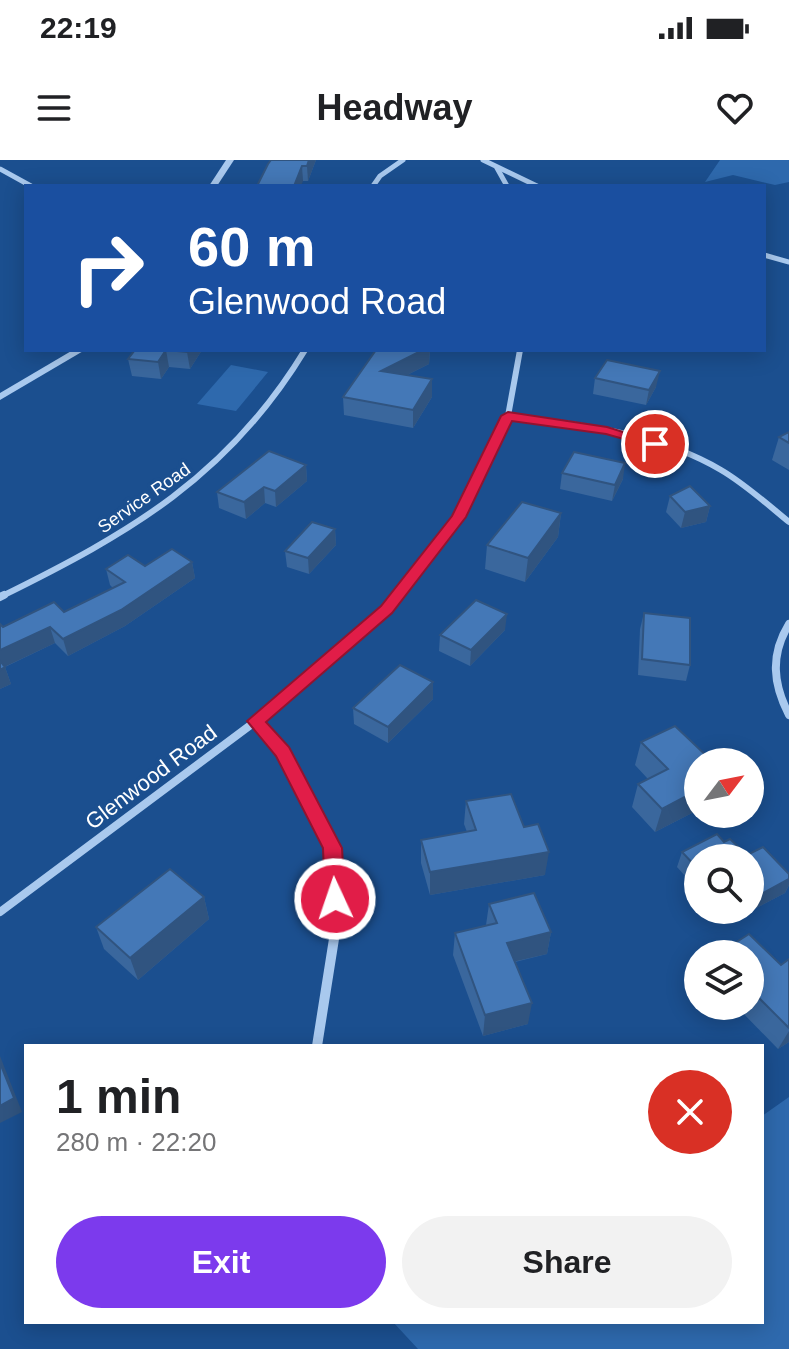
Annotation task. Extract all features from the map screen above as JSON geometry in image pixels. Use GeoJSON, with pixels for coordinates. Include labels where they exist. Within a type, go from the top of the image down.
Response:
{"type":"FeatureCollection","features":[{"type":"Feature","properties":{"kind":"street"},"geometry":{"type":"LineString","coordinates":[[214,184],[230,160]]}},
{"type":"Feature","properties":{"kind":"street"},"geometry":{"type":"LineString","coordinates":[[374,184],[380,176],[403,160]]}},
{"type":"Feature","properties":{"kind":"street"},"geometry":{"type":"LineString","coordinates":[[483,160],[533,184]]}},
{"type":"Feature","properties":{"kind":"street"},"geometry":{"type":"LineString","coordinates":[[497,167],[506,184]]}},
{"type":"Feature","properties":{"kind":"street"},"geometry":{"type":"LineString","coordinates":[[0,169],[27,184]]}},
{"type":"Feature","properties":{"kind":"street"},"geometry":{"type":"LineString","coordinates":[[766,256],[789,262]]}},
{"type":"Feature","properties":{"kind":"street"},"geometry":{"type":"LineString","coordinates":[[0,397],[77,352]]}},
{"type":"Feature","properties":{"kind":"street","name":"Service Road"},"geometry":{"type":"LineString","coordinates":[[0,597],[73,563],[194,483],[247,431],[287,384],[304,352]]}},
{"type":"Feature","properties":{"kind":"street","name":"Glenwood Road"},"geometry":{"type":"LineString","coordinates":[[0,912],[256,721],[386,610],[459,517],[508,416],[520,352]]}},
{"type":"Feature","properties":{"kind":"street"},"geometry":{"type":"LineString","coordinates":[[508,416],[607,431],[683,453],[720,470],[789,522]]}},
{"type":"Feature","properties":{"kind":"street"},"geometry":{"type":"LineString","coordinates":[[789,624],[775,650],[774,676],[781,701],[789,715]]}},
{"type":"Feature","properties":{"kind":"street"},"geometry":{"type":"LineString","coordinates":[[256,721],[283,751],[332,848],[337,924],[317,1044]]}},
{"type":"Feature","properties":{"kind":"shaded area"},"geometry":{"type":"Polygon","coordinates":[[[720,160],[789,160],[789,182],[775,185],[733,175],[705,182],[720,160]]]}},
{"type":"Feature","properties":{"kind":"shaded area"},"geometry":{"type":"Polygon","coordinates":[[[231,365],[268,372],[236,411],[197,404],[231,365]]]}},
{"type":"Feature","properties":{"kind":"shaded area"},"geometry":{"type":"Polygon","coordinates":[[[789,1097],[789,1349],[418,1349],[395,1324],[764,1324],[764,1115],[789,1097]]]}},
{"type":"Feature","properties":{"kind":"building"},"geometry":{"type":"Polygon","coordinates":[[[271,160],[309,160],[307,166],[302,166],[295,184],[258,184],[271,160]]]}},
{"type":"Feature","properties":{"kind":"building"},"geometry":{"type":"Polygon","coordinates":[[[133,352],[165,352],[158,362],[128,359],[133,352]]]}},
{"type":"Feature","properties":{"kind":"building"},"geometry":{"type":"Polygon","coordinates":[[[375,352],[419,352],[381,371],[432,379],[413,410],[343,397],[375,352]]]}},
{"type":"Feature","properties":{"kind":"building"},"geometry":{"type":"Polygon","coordinates":[[[607,360],[660,371],[649,390],[595,378],[607,360]]]}},
{"type":"Feature","properties":{"kind":"building"},"geometry":{"type":"Polygon","coordinates":[[[789,432],[789,443],[779,437],[789,432]]]}},
{"type":"Feature","properties":{"kind":"building"},"geometry":{"type":"Polygon","coordinates":[[[269,451],[306,465],[275,491],[264,487],[244,502],[217,492],[269,451]]]}},
{"type":"Feature","properties":{"kind":"building"},"geometry":{"type":"Polygon","coordinates":[[[574,452],[625,463],[615,485],[562,473],[574,452]]]}},
{"type":"Feature","properties":{"kind":"building"},"geometry":{"type":"Polygon","coordinates":[[[690,486],[710,506],[685,512],[670,496],[690,486]]]}},
{"type":"Feature","properties":{"kind":"building"},"geometry":{"type":"Polygon","coordinates":[[[522,502],[561,513],[528,558],[487,545],[522,502]]]}},
{"type":"Feature","properties":{"kind":"building"},"geometry":{"type":"Polygon","coordinates":[[[312,522],[335,529],[308,558],[285,551],[312,522]]]}},
{"type":"Feature","properties":{"kind":"building"},"geometry":{"type":"Polygon","coordinates":[[[172,549],[192,562],[121,610],[63,639],[50,627],[0,650],[0,624],[3,627],[54,602],[64,612],[125,582],[106,569],[128,555],[145,566],[172,549]]]}},
{"type":"Feature","properties":{"kind":"building"},"geometry":{"type":"Polygon","coordinates":[[[476,600],[507,614],[471,650],[440,635],[476,600]]]}},
{"type":"Feature","properties":{"kind":"building"},"geometry":{"type":"Polygon","coordinates":[[[644,613],[690,618],[690,665],[642,659],[644,613]]]}},
{"type":"Feature","properties":{"kind":"building"},"geometry":{"type":"Polygon","coordinates":[[[400,665],[433,682],[388,727],[353,708],[400,665]]]}},
{"type":"Feature","properties":{"kind":"building"},"geometry":{"type":"Polygon","coordinates":[[[675,726],[698,748],[684,748],[684,797],[662,809],[638,784],[668,769],[641,742],[675,726]]]}},
{"type":"Feature","properties":{"kind":"building"},"geometry":{"type":"Polygon","coordinates":[[[511,794],[524,827],[538,824],[549,852],[430,872],[421,840],[476,830],[466,801],[511,794]]]}},
{"type":"Feature","properties":{"kind":"building"},"geometry":{"type":"Polygon","coordinates":[[[717,834],[724,842],[730,839],[735,844],[698,844],[717,834]]]}},
{"type":"Feature","properties":{"kind":"building"},"geometry":{"type":"Polygon","coordinates":[[[764,848],[789,874],[789,879],[764,893],[764,848]]]}},
{"type":"Feature","properties":{"kind":"building"},"geometry":{"type":"Polygon","coordinates":[[[170,869],[204,897],[130,958],[96,927],[170,869]]]}},
{"type":"Feature","properties":{"kind":"building"},"geometry":{"type":"Polygon","coordinates":[[[534,893],[551,932],[507,943],[532,1003],[485,1015],[455,933],[497,923],[489,904],[534,893]]]}},
{"type":"Feature","properties":{"kind":"building"},"geometry":{"type":"Polygon","coordinates":[[[749,934],[755,940],[740,940],[749,934]]]}},
{"type":"Feature","properties":{"kind":"building"},"geometry":{"type":"Polygon","coordinates":[[[764,949],[781,965],[789,959],[789,1028],[764,1003],[764,949]]]}},
{"type":"Feature","properties":{"kind":"building"},"geometry":{"type":"Polygon","coordinates":[[[0,1063],[14,1098],[0,1106],[0,1063]]]}},
{"type":"Feature","properties":{"kind":"route"},"geometry":{"type":"LineString","coordinates":[[335,899],[332,848],[283,751],[256,721],[386,610],[459,517],[508,416],[607,431],[655,444]]}}]}
